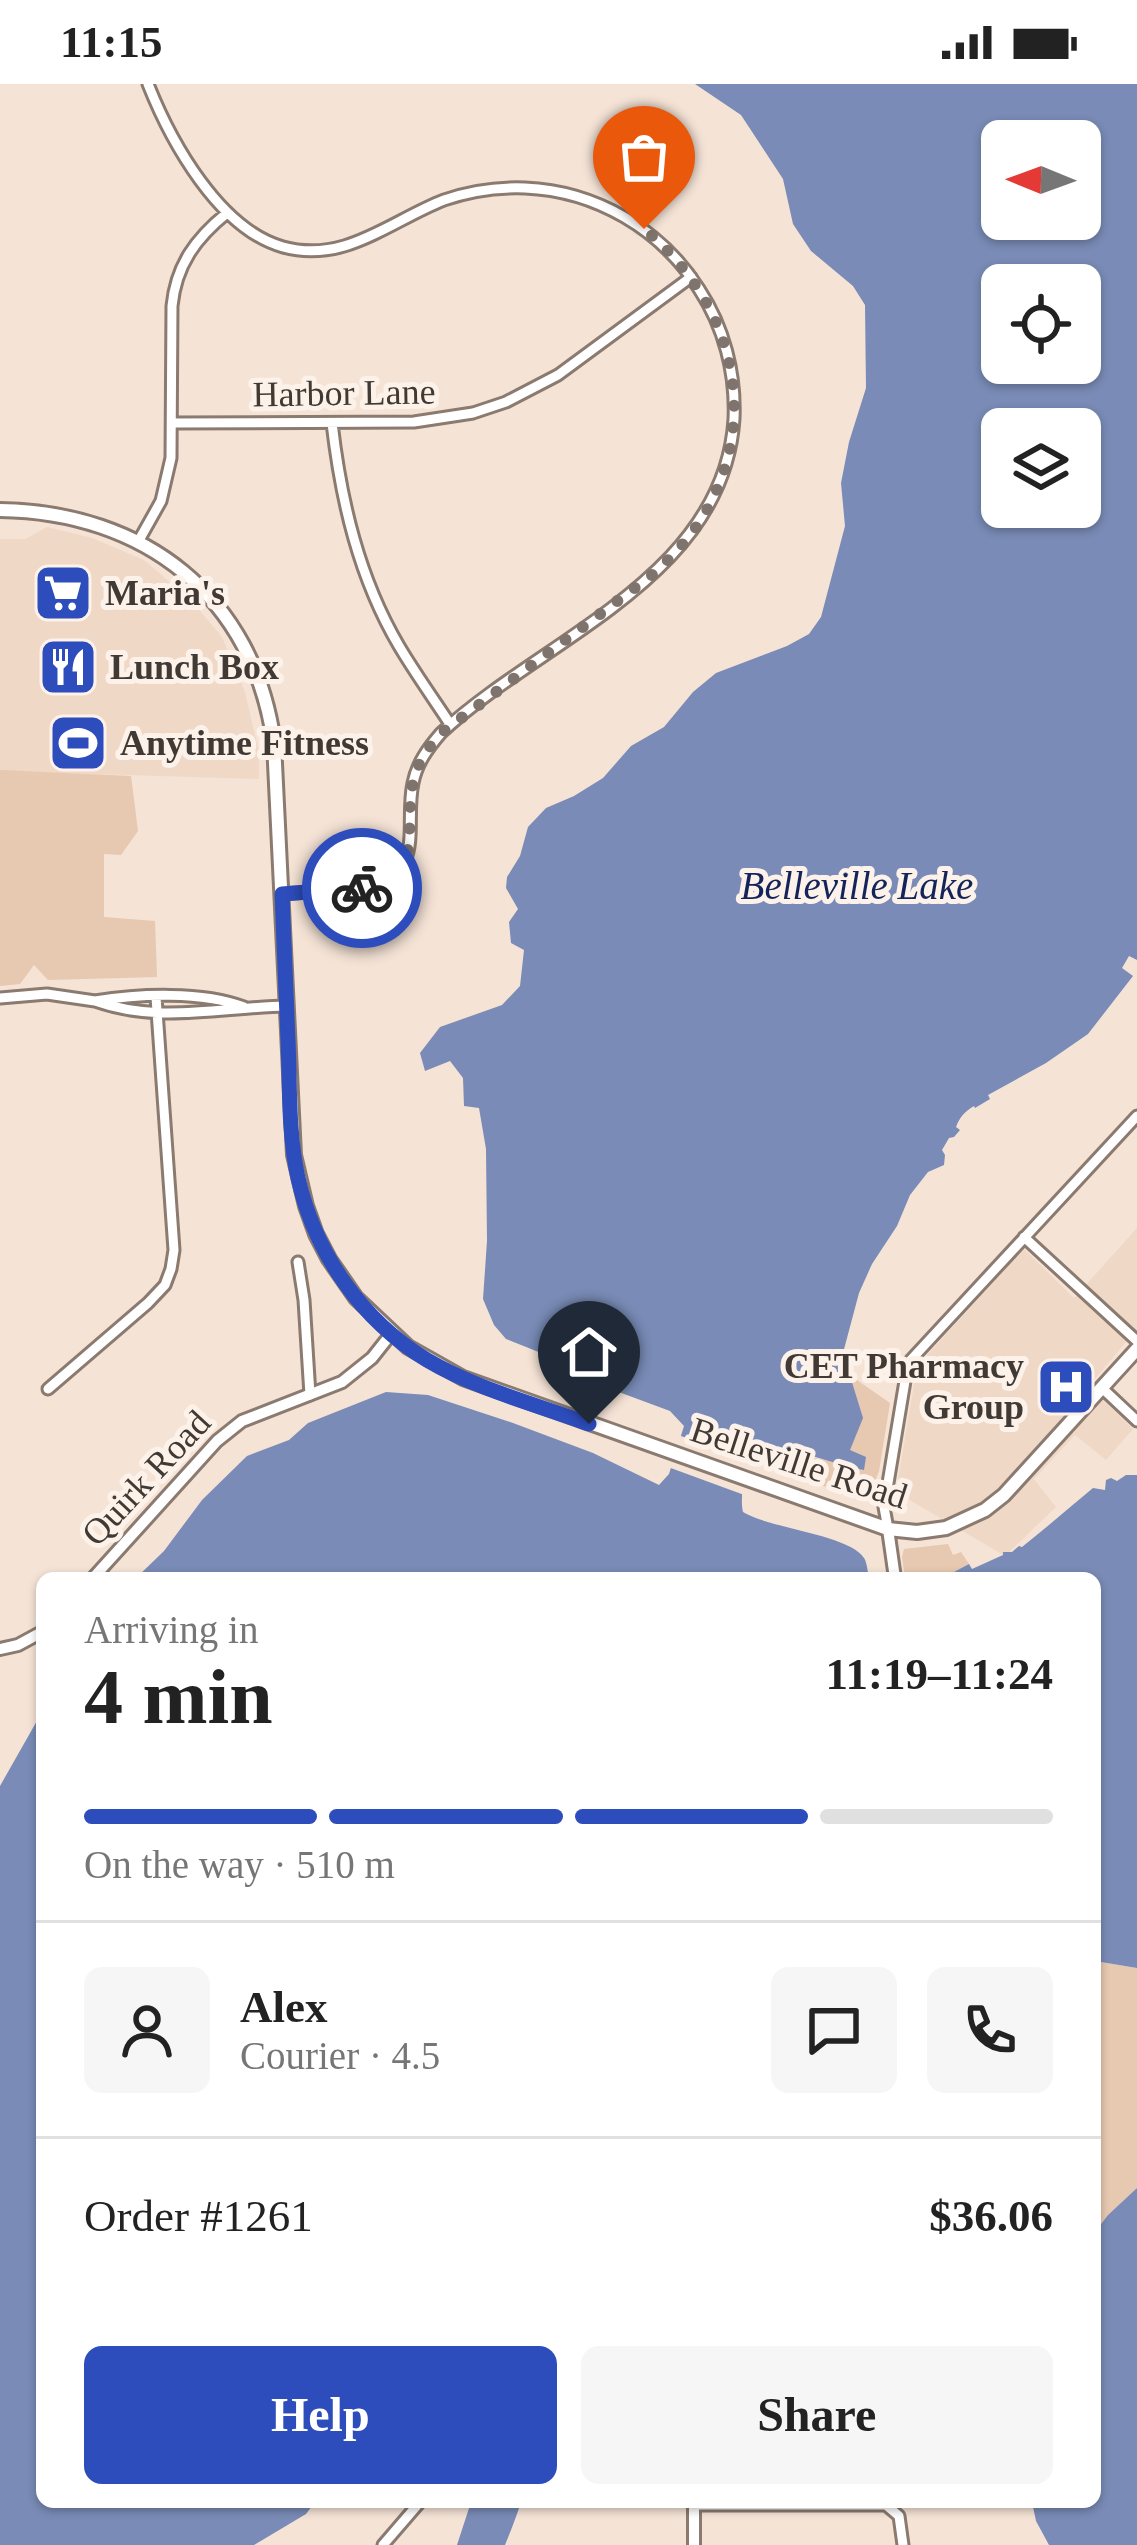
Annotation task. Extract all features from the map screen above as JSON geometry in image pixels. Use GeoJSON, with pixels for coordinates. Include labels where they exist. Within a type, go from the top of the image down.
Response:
{"type":"FeatureCollection","features":[{"type":"Feature","properties":{"kind":"main road","name":"Belleville Road"},"geometry":{"type":"LineString","coordinates":[[0,510],[82,519],[138,542],[176,566],[209,597],[236,633],[256,672],[274,743],[294,1155],[316,1234],[342,1280],[392,1334],[427,1360],[463,1378],[889,1528],[916,1532],[965,1522],[995,1503],[1102,1388]]}},
{"type":"Feature","properties":{"kind":"main road"},"geometry":{"type":"LineString","coordinates":[[1102,1388],[1137,1345]]}},
{"type":"Feature","properties":{"kind":"street"},"geometry":{"type":"LineString","coordinates":[[148,84],[168,129],[227,213],[271,243],[322,251],[359,243],[424,209],[458,196],[498,189],[544,190],[590,201],[627,218],[663,245],[692,277],[720,328],[730,362],[734,392],[729,452],[709,507],[686,541],[656,572],[451,724],[430,746],[416,771],[410,845],[396,874],[371,887],[282,894]]}},
{"type":"Feature","properties":{"kind":"street"},"geometry":{"type":"LineString","coordinates":[[138,542],[161,502],[171,458],[175,284],[194,244],[227,213]]}},
{"type":"Feature","properties":{"kind":"street","name":"Harbor Lane"},"geometry":{"type":"LineString","coordinates":[[172,423],[434,421],[472,413],[506,402],[558,375],[692,277]]}},
{"type":"Feature","properties":{"kind":"street"},"geometry":{"type":"LineString","coordinates":[[332,423],[344,502],[370,584],[398,644],[451,724]]}},
{"type":"Feature","properties":{"kind":"street"},"geometry":{"type":"LineString","coordinates":[[0,998],[47,994],[158,1015],[229,1012],[244,1006]]}},
{"type":"Feature","properties":{"kind":"street"},"geometry":{"type":"LineString","coordinates":[[95,1001],[156,997],[286,1006]]}},
{"type":"Feature","properties":{"kind":"street"},"geometry":{"type":"LineString","coordinates":[[48,1389],[148,1303],[165,1285],[171,1269],[174,1250],[156,997]]}},
{"type":"Feature","properties":{"kind":"street"},"geometry":{"type":"LineString","coordinates":[[894,1572],[884,1507],[908,1363],[1137,1116]]}},
{"type":"Feature","properties":{"kind":"street"},"geometry":{"type":"LineString","coordinates":[[1024,1237],[1137,1345]]}},
{"type":"Feature","properties":{"kind":"street"},"geometry":{"type":"LineString","coordinates":[[298,1262],[310,1395]]}},
{"type":"Feature","properties":{"kind":"street","name":"Quirk Road"},"geometry":{"type":"LineString","coordinates":[[98,1572],[217,1442],[242,1421],[342,1382],[392,1334]]}},
{"type":"Feature","properties":{"kind":"street"},"geometry":{"type":"LineString","coordinates":[[1102,1388],[1137,1420]]}},
{"type":"Feature","properties":{"kind":"street"},"geometry":{"type":"LineString","coordinates":[[0,1649],[36,1635]]}},
{"type":"Feature","properties":{"kind":"street"},"geometry":{"type":"LineString","coordinates":[[383,2545],[415,2508]]}},
{"type":"Feature","properties":{"kind":"street"},"geometry":{"type":"LineString","coordinates":[[694,2508],[694,2545]]}},
{"type":"Feature","properties":{"kind":"street"},"geometry":{"type":"LineString","coordinates":[[890,2508],[901,2522],[903,2545]]}},
{"type":"Feature","properties":{"kind":"shaded area"},"geometry":{"type":"Polygon","coordinates":[[[47,527],[92,538],[144,560],[191,600],[222,637],[245,692],[259,752],[259,779],[0,771],[0,539],[25,539],[47,527]]]}},
{"type":"Feature","properties":{"kind":"shaded area"},"geometry":{"type":"Polygon","coordinates":[[[0,770],[131,776],[138,831],[121,855],[104,854],[104,917],[155,921],[157,977],[48,980],[34,965],[20,984],[0,986],[0,770]]]}},
{"type":"Feature","properties":{"kind":"shaded area"},"geometry":{"type":"Polygon","coordinates":[[[1137,1228],[1137,1329],[1089,1386],[1133,1429],[1106,1460],[1075,1435],[1034,1479],[1056,1507],[1005,1556],[896,1492],[917,1366],[1024,1249],[1074,1298],[1137,1228]]]}},
{"type":"Feature","properties":{"kind":"shaded area"},"geometry":{"type":"Polygon","coordinates":[[[847,1373],[890,1403],[879,1471],[870,1495],[853,1496],[756,1463],[758,1456],[803,1456],[863,1470],[850,1451],[847,1373]]]}},
{"type":"Feature","properties":{"kind":"shaded area"},"geometry":{"type":"Polygon","coordinates":[[[948,1544],[953,1555],[961,1552],[969,1564],[955,1572],[904,1572],[904,1549],[948,1544]]]}},
{"type":"Feature","properties":{"kind":"shaded area"},"geometry":{"type":"Polygon","coordinates":[[[1101,1962],[1137,1968],[1137,2188],[1101,2224],[1101,1962]]]}},
{"type":"Feature","properties":{"kind":"water","name":"Belleville Lake"},"geometry":{"type":"Polygon","coordinates":[[[695,84],[1137,84],[1137,960],[1129,956],[1122,968],[1133,976],[1088,1034],[963,1115],[956,1127],[960,1130],[942,1150],[944,1165],[928,1172],[910,1195],[872,1264],[843,1353],[863,1418],[850,1450],[866,1457],[864,1470],[784,1451],[757,1453],[750,1466],[743,1512],[843,1543],[865,1560],[868,1572],[142,1572],[202,1500],[247,1456],[289,1440],[308,1423],[386,1392],[428,1395],[513,1423],[593,1453],[659,1485],[669,1474],[684,1426],[670,1411],[506,1339],[494,1325],[483,1299],[486,1149],[479,1108],[464,1106],[463,1078],[450,1061],[425,1071],[420,1053],[440,1027],[502,1005],[520,986],[524,950],[511,943],[509,922],[518,909],[506,888],[528,827],[546,808],[603,778],[631,746],[664,727],[716,673],[787,646],[809,634],[821,617],[845,526],[841,483],[849,442],[866,388],[865,305],[853,286],[811,251],[793,224],[783,179],[741,115],[695,84]]]}},
{"type":"Feature","properties":{"kind":"water"},"geometry":{"type":"Polygon","coordinates":[[[1137,1475],[1137,1968],[1101,1962],[1101,1572],[954,1572],[1022,1547],[1093,1488],[1105,1490],[1106,1480],[1137,1475]]]}},
{"type":"Feature","properties":{"kind":"water"},"geometry":{"type":"Polygon","coordinates":[[[36,1723],[36,2508],[310,2508],[254,2545],[0,2545],[0,1786],[36,1723]]]}},
{"type":"Feature","properties":{"kind":"water"},"geometry":{"type":"Polygon","coordinates":[[[1137,2188],[1137,2545],[1049,2545],[1033,2508],[1101,2508],[1101,2224],[1137,2188]]]}},
{"type":"Feature","properties":{"kind":"water"},"geometry":{"type":"Polygon","coordinates":[[[469,2508],[519,2508],[505,2545],[457,2545],[469,2508]]]}},
{"type":"Feature","properties":{"kind":"pier"},"geometry":{"type":"Polygon","coordinates":[[[678,1435],[757,1462],[747,1496],[668,1467],[678,1435]]]}},
{"type":"Feature","properties":{"kind":"way so far"},"geometry":{"type":"LineString","coordinates":[[362,888],[385,883],[404,863],[410,845],[413,781],[420,761],[440,734],[656,572],[686,541],[715,494],[734,422],[730,362],[714,314],[692,277],[644,229]]}},
{"type":"Feature","properties":{"kind":"place","name":"Maria's"},"geometry":{"type":"Point","coordinates":[63,593]}},
{"type":"Feature","properties":{"kind":"place","name":"Lunch Box"},"geometry":{"type":"Point","coordinates":[68,667]}},
{"type":"Feature","properties":{"kind":"place","name":"Anytime Fitness"},"geometry":{"type":"Point","coordinates":[78,743]}},
{"type":"Feature","properties":{"kind":"place","name":"CET Pharmacy Group"},"geometry":{"type":"Point","coordinates":[1066,1387]}},
{"type":"Feature","properties":{"kind":"route"},"geometry":{"type":"LineString","coordinates":[[362,888],[282,894],[294,1155],[316,1234],[356,1298],[408,1347],[463,1378],[589,1424]]}}]}
